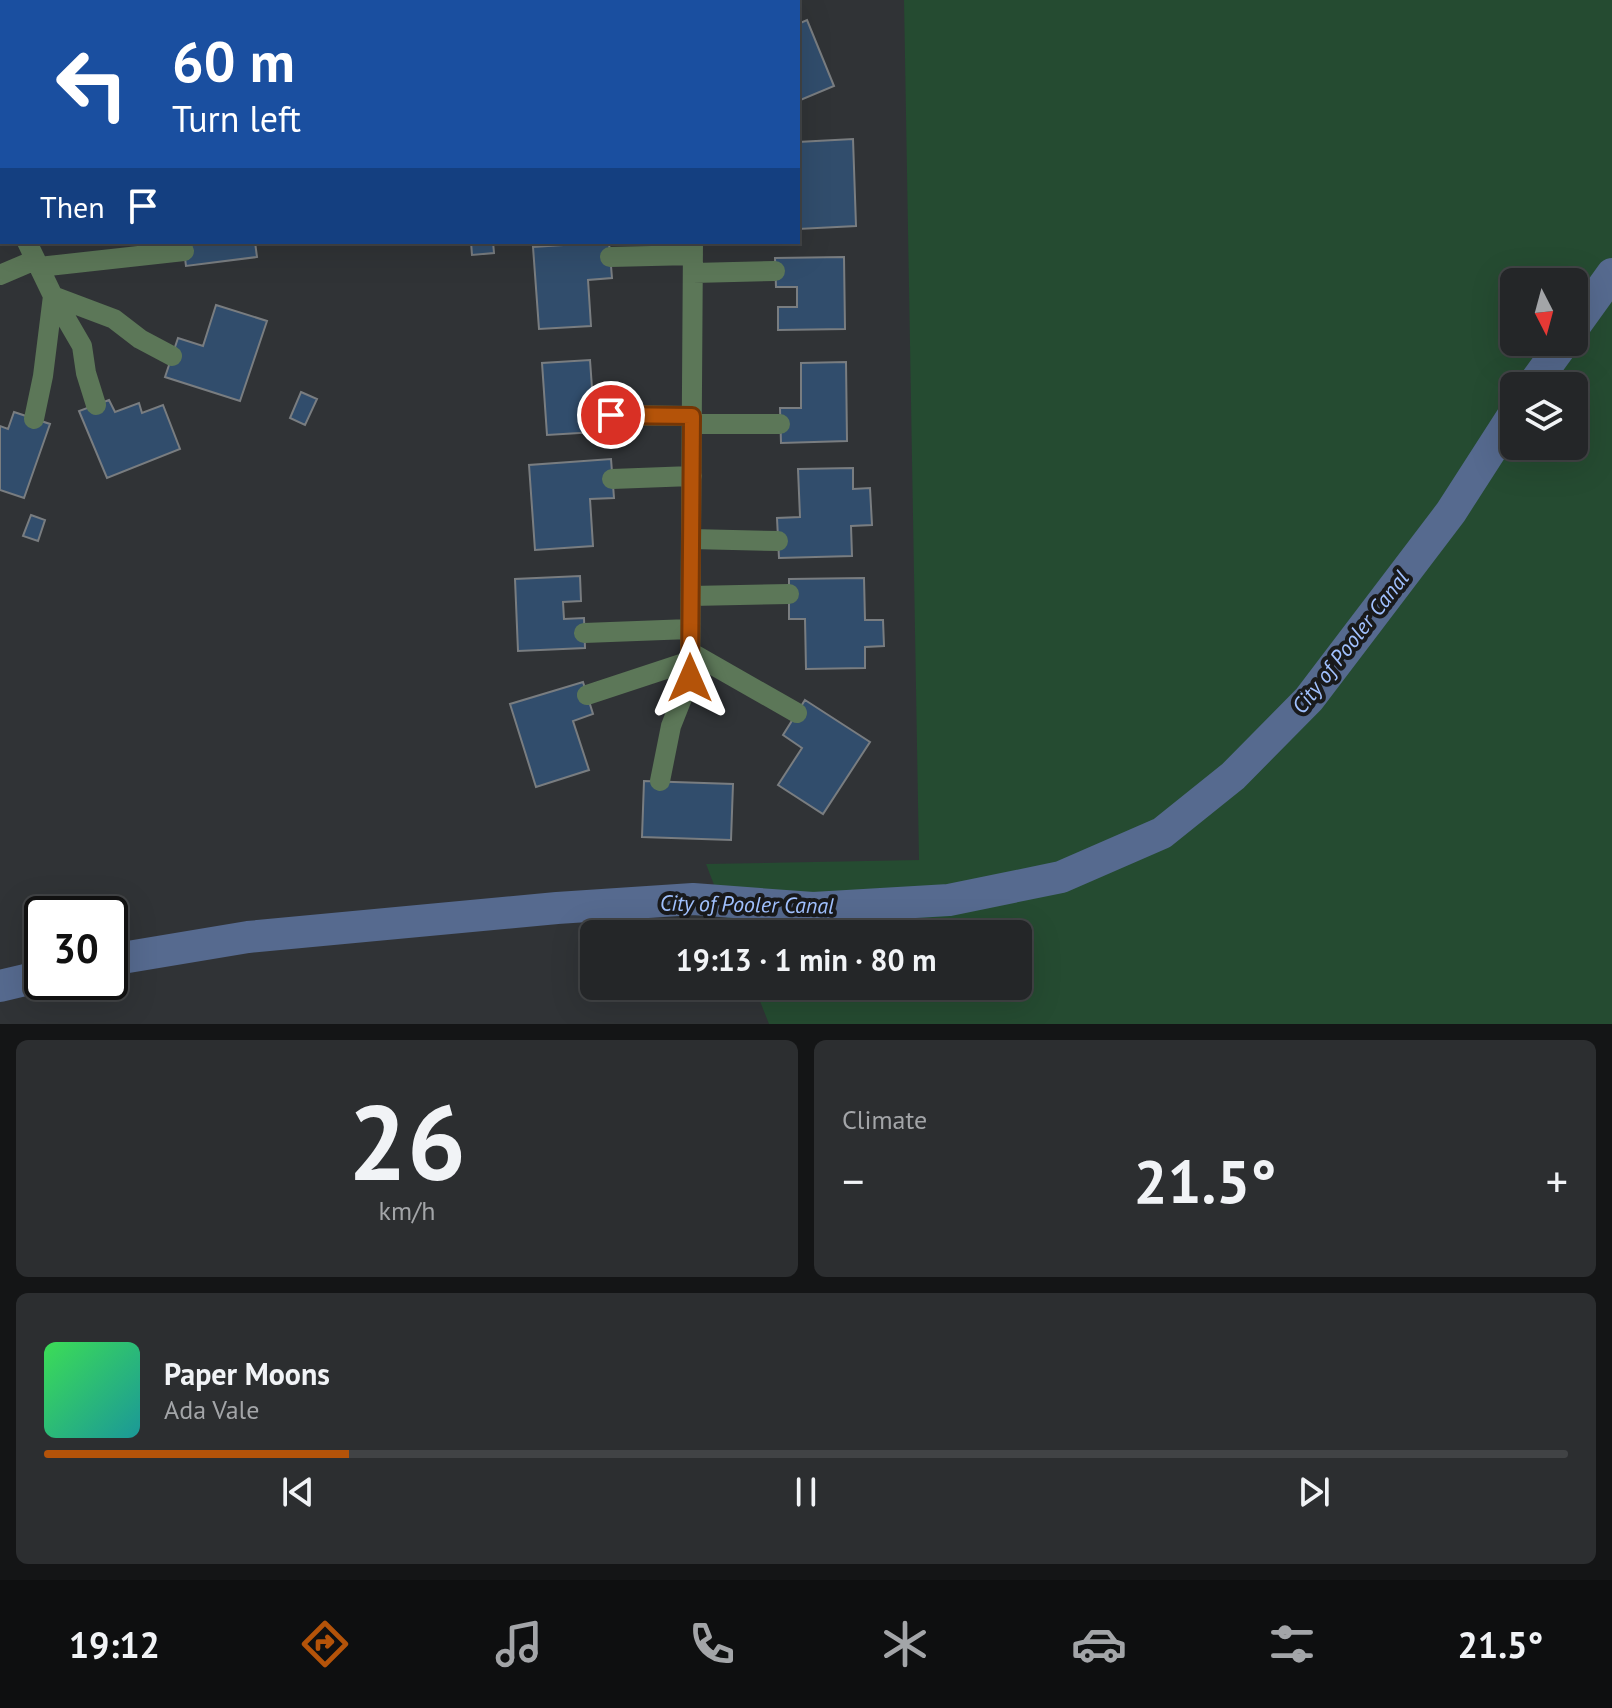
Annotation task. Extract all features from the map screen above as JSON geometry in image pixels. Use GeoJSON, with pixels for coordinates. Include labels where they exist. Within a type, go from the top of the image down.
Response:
{"type":"FeatureCollection","features":[{"type":"Feature","properties":{"kind":"street"},"geometry":{"type":"LineString","coordinates":[[0,275],[34,256],[184,251]]}},
{"type":"Feature","properties":{"kind":"street"},"geometry":{"type":"LineString","coordinates":[[34,256],[82,346],[96,405]]}},
{"type":"Feature","properties":{"kind":"street"},"geometry":{"type":"LineString","coordinates":[[610,257],[693,257],[775,271]]}},
{"type":"Feature","properties":{"kind":"street"},"geometry":{"type":"LineString","coordinates":[[660,781],[671,726],[690,664],[693,257]]}},
{"type":"Feature","properties":{"kind":"street"},"geometry":{"type":"LineString","coordinates":[[53,296],[114,319],[140,339],[172,356]]}},
{"type":"Feature","properties":{"kind":"street"},"geometry":{"type":"LineString","coordinates":[[34,419],[53,296]]}},
{"type":"Feature","properties":{"kind":"street"},"geometry":{"type":"LineString","coordinates":[[611,415],[780,424]]}},
{"type":"Feature","properties":{"kind":"street"},"geometry":{"type":"LineString","coordinates":[[612,479],[692,476]]}},
{"type":"Feature","properties":{"kind":"street"},"geometry":{"type":"LineString","coordinates":[[691,539],[778,541]]}},
{"type":"Feature","properties":{"kind":"street"},"geometry":{"type":"LineString","coordinates":[[691,596],[789,594]]}},
{"type":"Feature","properties":{"kind":"street"},"geometry":{"type":"LineString","coordinates":[[584,633],[690,629]]}},
{"type":"Feature","properties":{"kind":"street"},"geometry":{"type":"LineString","coordinates":[[587,695],[690,664],[797,713]]}},
{"type":"Feature","properties":{"kind":"green space"},"geometry":{"type":"Polygon","coordinates":[[[904,0],[1612,0],[1612,1024],[769,1024],[760,1000],[1032,1000],[1032,920],[728,920],[706,864],[919,860],[904,0]]]}},
{"type":"Feature","properties":{"kind":"building"},"geometry":{"type":"Polygon","coordinates":[[[807,20],[834,86],[800,100],[800,23],[807,20]]]}},
{"type":"Feature","properties":{"kind":"building"},"geometry":{"type":"Polygon","coordinates":[[[853,139],[856,226],[800,229],[800,142],[853,139]]]}},
{"type":"Feature","properties":{"kind":"building"},"geometry":{"type":"Polygon","coordinates":[[[183,244],[255,244],[257,257],[186,266],[183,244]]]}},
{"type":"Feature","properties":{"kind":"building"},"geometry":{"type":"Polygon","coordinates":[[[471,244],[493,244],[494,253],[472,255],[471,244]]]}},
{"type":"Feature","properties":{"kind":"building"},"geometry":{"type":"Polygon","coordinates":[[[609,244],[612,278],[588,280],[591,326],[539,329],[533,247],[609,244]]]}},
{"type":"Feature","properties":{"kind":"building"},"geometry":{"type":"Polygon","coordinates":[[[844,257],[845,329],[778,330],[778,307],[797,307],[797,287],[776,287],[775,258],[844,257]]]}},
{"type":"Feature","properties":{"kind":"building"},"geometry":{"type":"Polygon","coordinates":[[[216,305],[267,321],[240,401],[165,377],[178,338],[203,346],[216,305]]]}},
{"type":"Feature","properties":{"kind":"building"},"geometry":{"type":"Polygon","coordinates":[[[590,360],[593,402],[610,400],[612,431],[547,435],[542,363],[590,360]]]}},
{"type":"Feature","properties":{"kind":"building"},"geometry":{"type":"Polygon","coordinates":[[[846,362],[847,441],[781,443],[780,408],[801,408],[801,363],[846,362]]]}},
{"type":"Feature","properties":{"kind":"building"},"geometry":{"type":"Polygon","coordinates":[[[301,392],[317,399],[305,425],[290,418],[301,392]]]}},
{"type":"Feature","properties":{"kind":"building"},"geometry":{"type":"Polygon","coordinates":[[[109,400],[115,412],[139,403],[142,413],[163,405],[180,449],[107,478],[79,411],[109,400]]]}},
{"type":"Feature","properties":{"kind":"building"},"geometry":{"type":"Polygon","coordinates":[[[14,412],[50,424],[24,498],[0,490],[0,426],[8,429],[14,412]]]}},
{"type":"Feature","properties":{"kind":"building"},"geometry":{"type":"Polygon","coordinates":[[[611,459],[614,498],[590,499],[593,546],[535,550],[529,465],[611,459]]]}},
{"type":"Feature","properties":{"kind":"building"},"geometry":{"type":"Polygon","coordinates":[[[853,468],[853,489],[870,488],[872,525],[851,526],[852,556],[779,558],[777,518],[800,517],[798,469],[853,468]]]}},
{"type":"Feature","properties":{"kind":"building"},"geometry":{"type":"Polygon","coordinates":[[[31,515],[45,520],[38,541],[23,536],[31,515]]]}},
{"type":"Feature","properties":{"kind":"building"},"geometry":{"type":"Polygon","coordinates":[[[580,576],[581,601],[563,602],[564,619],[584,618],[585,648],[518,651],[515,579],[580,576]]]}},
{"type":"Feature","properties":{"kind":"building"},"geometry":{"type":"Polygon","coordinates":[[[864,578],[865,620],[883,620],[884,646],[865,647],[865,668],[806,669],[805,619],[789,619],[789,579],[864,578]]]}},
{"type":"Feature","properties":{"kind":"building"},"geometry":{"type":"Polygon","coordinates":[[[583,682],[593,714],[573,721],[589,770],[536,787],[510,704],[583,682]]]}},
{"type":"Feature","properties":{"kind":"building"},"geometry":{"type":"Polygon","coordinates":[[[805,700],[870,742],[823,814],[778,785],[802,748],[783,735],[805,700]]]}},
{"type":"Feature","properties":{"kind":"building"},"geometry":{"type":"Polygon","coordinates":[[[644,781],[733,784],[731,840],[642,837],[644,781]]]}},
{"type":"Feature","properties":{"kind":"waterway","name":"City of Pooler Canal"},"geometry":{"type":"LineString","coordinates":[[1588,307],[1612,274]]}},
{"type":"Feature","properties":{"kind":"waterway","name":"City of Pooler Canal"},"geometry":{"type":"LineString","coordinates":[[1542,372],[1554,356]]}},
{"type":"Feature","properties":{"kind":"waterway","name":"City of Pooler Canal"},"geometry":{"type":"LineString","coordinates":[[128,957],[248,937],[557,908],[693,899],[813,908],[949,900],[1061,877],[1162,833],[1233,776],[1309,699],[1451,512],[1500,436]]}},
{"type":"Feature","properties":{"kind":"waterway","name":"City of Pooler Canal"},"geometry":{"type":"LineString","coordinates":[[0,986],[24,980]]}},
{"type":"Feature","properties":{"kind":"route"},"geometry":{"type":"LineString","coordinates":[[611,415],[692,416],[690,678]]}}]}
